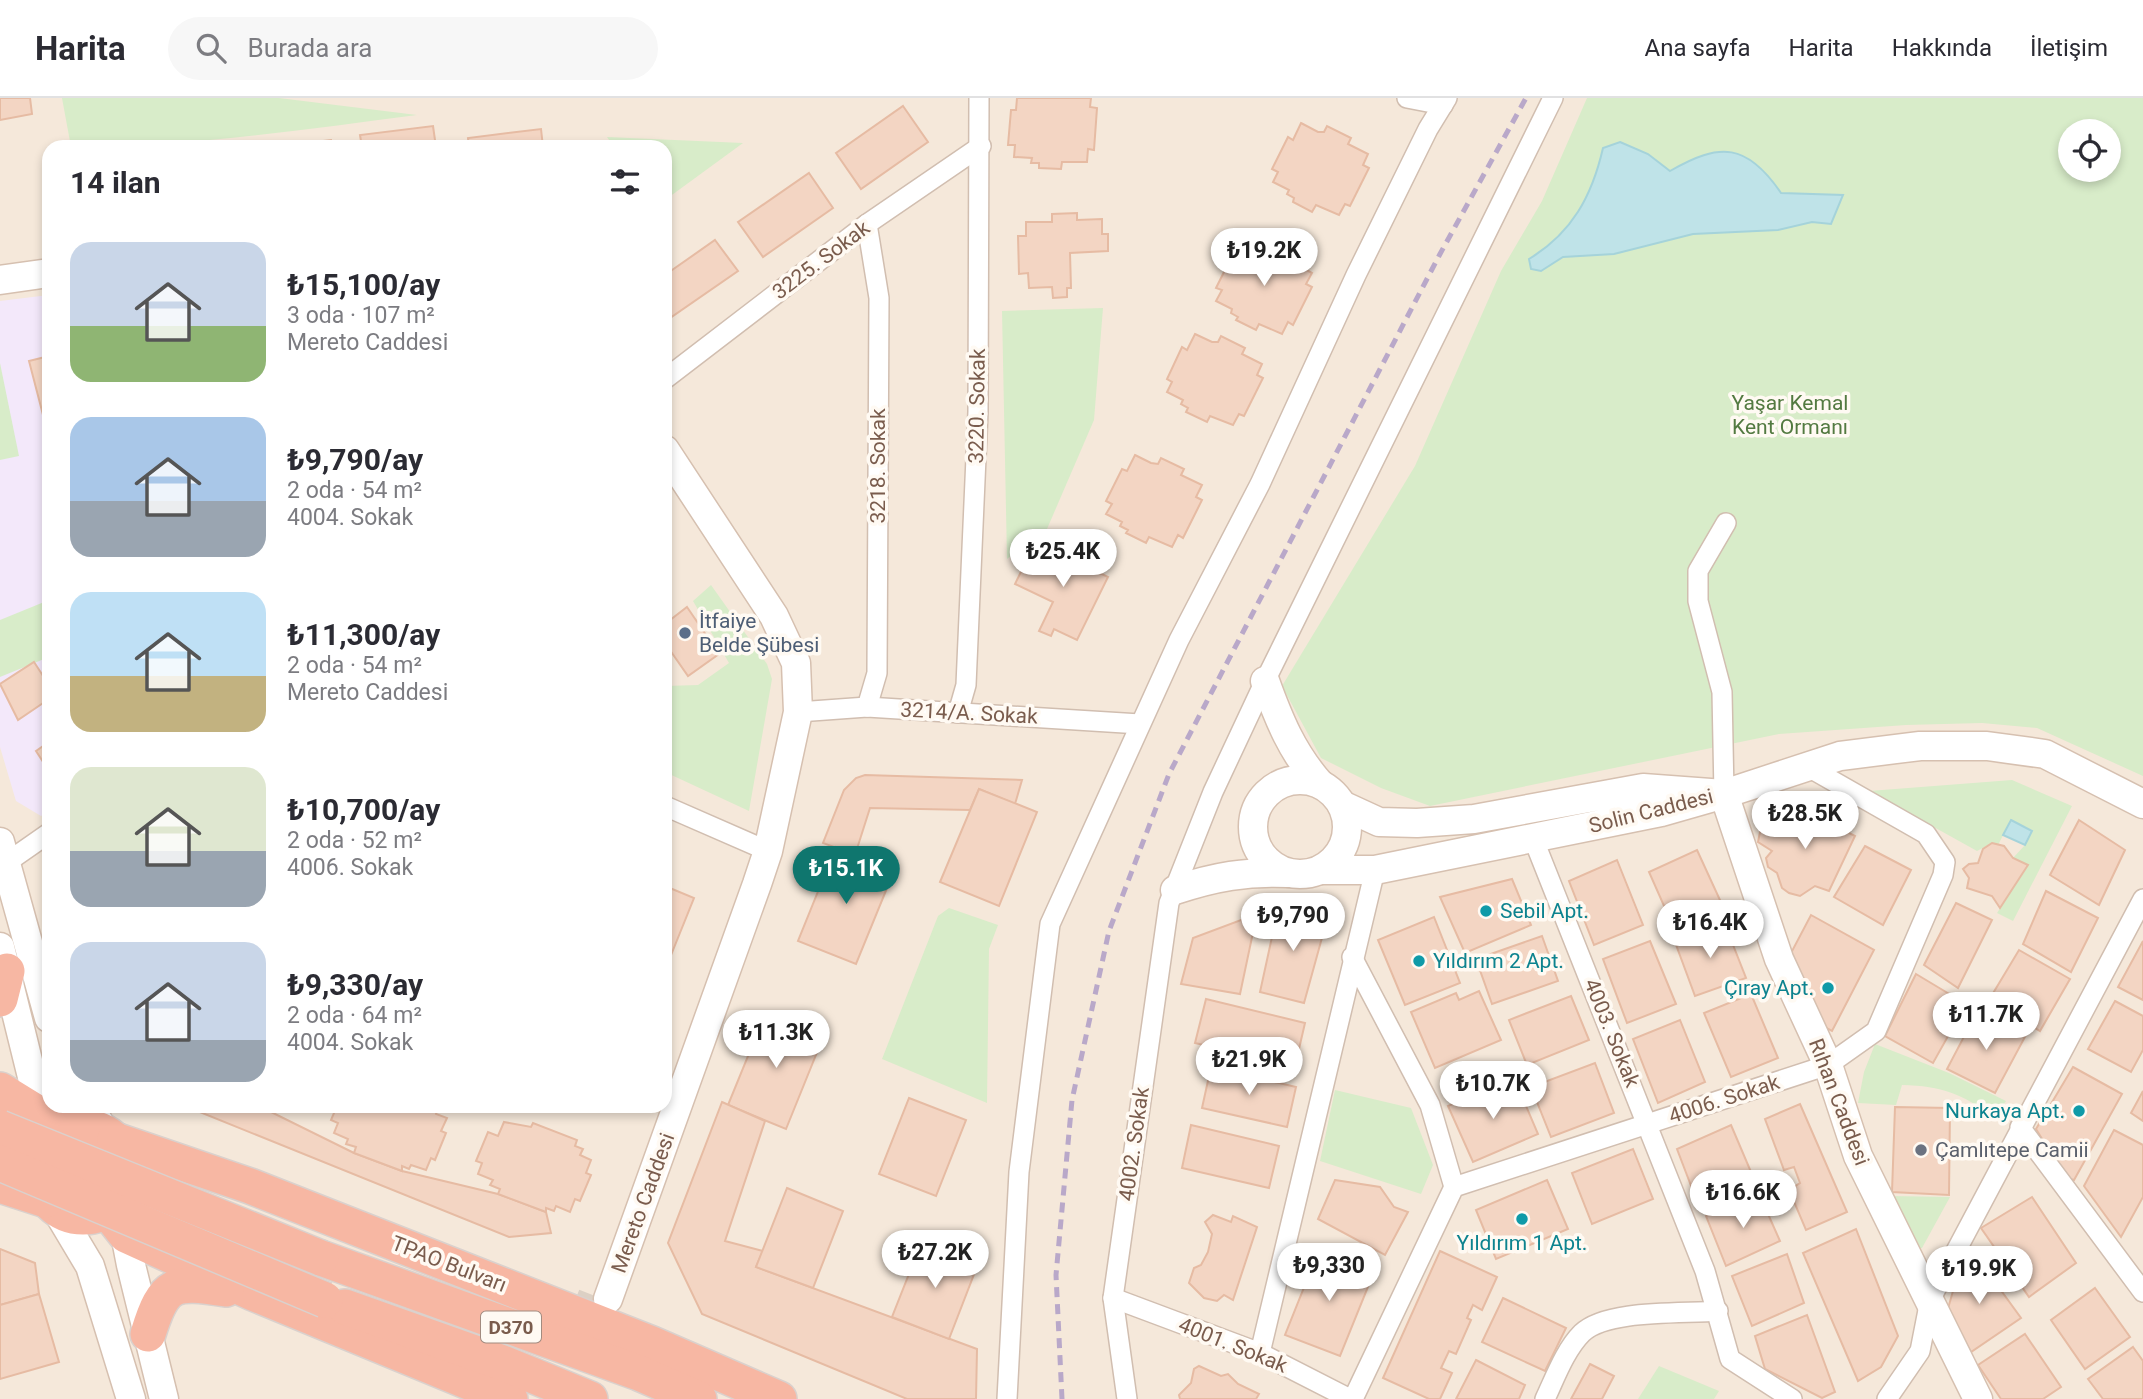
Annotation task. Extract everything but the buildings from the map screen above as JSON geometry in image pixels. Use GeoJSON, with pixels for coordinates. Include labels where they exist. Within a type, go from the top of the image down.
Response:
{"type":"FeatureCollection","features":[{"type":"Feature","properties":{"kind":"highway"},"geometry":{"type":"LineString","coordinates":[[0,1090],[42,1109]]}},
{"type":"Feature","properties":{"kind":"highway"},"geometry":{"type":"LineString","coordinates":[[51,1205],[37,1172],[54,1114]]}},
{"type":"Feature","properties":{"kind":"highway","name":"TPAO Bulvarı"},"geometry":{"type":"LineString","coordinates":[[54,1114],[78,1127],[103,1121],[171,1158],[523,1293],[779,1399]]}},
{"type":"Feature","properties":{"kind":"highway"},"geometry":{"type":"LineString","coordinates":[[103,1121],[124,1154],[128,1169],[117,1215]]}},
{"type":"Feature","properties":{"kind":"highway","name":"D370"},"geometry":{"type":"LineString","coordinates":[[0,1128],[321,1258],[639,1373],[699,1399]]}},
{"type":"Feature","properties":{"kind":"highway","name":"D370"},"geometry":{"type":"LineString","coordinates":[[0,1163],[325,1300],[500,1362],[590,1399]]}},
{"type":"Feature","properties":{"kind":"highway"},"geometry":{"type":"LineString","coordinates":[[0,1185],[83,1218],[117,1215],[253,1293],[510,1399]]}},
{"type":"Feature","properties":{"kind":"highway"},"geometry":{"type":"LineString","coordinates":[[148,1334],[158,1302],[178,1286],[190,1283],[253,1293]]}},
{"type":"Feature","properties":{"kind":"street","name":"3220. Sokak"},"geometry":{"type":"LineString","coordinates":[[958,713],[966,685],[977,439],[981,146],[979,98]]}},
{"type":"Feature","properties":{"kind":"street"},"geometry":{"type":"LineString","coordinates":[[1007,1399],[1020,1172],[1050,924],[1179,640],[1260,484],[1356,275],[1445,101],[1407,98]]}},
{"type":"Feature","properties":{"kind":"street","name":"4002. Sokak"},"geometry":{"type":"LineString","coordinates":[[1127,1399],[1113,1298],[1161,950],[1175,890],[1213,792],[1265,681],[1553,98]]}},
{"type":"Feature","properties":{"kind":"street","name":"3225. Sokak"},"geometry":{"type":"LineString","coordinates":[[672,374],[867,224],[981,146]]}},
{"type":"Feature","properties":{"kind":"street","name":"3218. Sokak"},"geometry":{"type":"LineString","coordinates":[[867,224],[879,298],[879,324],[877,673],[867,708]]}},
{"type":"Feature","properties":{"kind":"street"},"geometry":{"type":"LineString","coordinates":[[0,280],[42,274]]}},
{"type":"Feature","properties":{"kind":"street","name":"Mereto Caddesi"},"geometry":{"type":"LineString","coordinates":[[672,461],[774,616],[796,663],[798,712],[768,851],[672,1105]]}},
{"type":"Feature","properties":{"kind":"street"},"geometry":{"type":"LineString","coordinates":[[1726,523],[1698,571],[1698,601],[1722,692],[1724,794],[1840,756],[1920,746],[1987,746],[2045,754],[2143,804]]}},
{"type":"Feature","properties":{"kind":"street"},"geometry":{"type":"LineString","coordinates":[[1265,681],[1283,730],[1298,759],[1320,784]]}},
{"type":"Feature","properties":{"kind":"street","name":"3214/A. Sokak"},"geometry":{"type":"LineString","coordinates":[[798,712],[867,708],[1140,724]]}},
{"type":"Feature","properties":{"kind":"street","name":"4006. Sokak"},"geometry":{"type":"LineString","coordinates":[[1454,1186],[1828,1065],[1875,1031],[1943,875],[1945,862],[1926,834],[1810,768]]}},
{"type":"Feature","properties":{"kind":"street"},"geometry":{"type":"LineString","coordinates":[[1175,890],[1240,873],[1305,874],[1320,870],[1333,862],[1347,835],[1347,819],[1342,804],[1333,792],[1320,784],[1305,780],[1289,781],[1274,787],[1263,798],[1255,812],[1253,827],[1259,850],[1275,867],[1289,873]]}},
{"type":"Feature","properties":{"kind":"street","name":"Solin Caddesi"},"geometry":{"type":"LineString","coordinates":[[1342,804],[1379,822],[1417,823],[1474,819],[1643,788],[1724,794]]}},
{"type":"Feature","properties":{"kind":"street","name":"Solin Caddesi"},"geometry":{"type":"LineString","coordinates":[[1320,870],[1375,870],[1661,812],[1724,794]]}},
{"type":"Feature","properties":{"kind":"street","name":"Rıhan Caddesi"},"geometry":{"type":"LineString","coordinates":[[1724,794],[1779,959],[1828,1065],[1858,1156],[1978,1399]]}},
{"type":"Feature","properties":{"kind":"street"},"geometry":{"type":"LineString","coordinates":[[672,809],[768,851],[742,881],[698,1014],[672,1082]]}},
{"type":"Feature","properties":{"kind":"street"},"geometry":{"type":"LineString","coordinates":[[42,836],[3,852],[42,993]]}},
{"type":"Feature","properties":{"kind":"street","name":"4003. Sokak"},"geometry":{"type":"LineString","coordinates":[[1533,838],[1649,1123],[1718,1311],[1730,1359],[1792,1399]]}},
{"type":"Feature","properties":{"kind":"street"},"geometry":{"type":"LineString","coordinates":[[1260,1353],[1352,957],[1375,870]]}},
{"type":"Feature","properties":{"kind":"street"},"geometry":{"type":"LineString","coordinates":[[1887,1399],[1920,1351],[1930,1300],[2143,899]]}},
{"type":"Feature","properties":{"kind":"street"},"geometry":{"type":"LineString","coordinates":[[1351,1399],[1454,1186],[1430,1105],[1352,957]]}},
{"type":"Feature","properties":{"kind":"street"},"geometry":{"type":"LineString","coordinates":[[2,972],[33,1081],[42,1095]]}},
{"type":"Feature","properties":{"kind":"street","name":"Mereto Caddesi"},"geometry":{"type":"LineString","coordinates":[[661,1113],[600,1296],[669,1113]]}},
{"type":"Feature","properties":{"kind":"street"},"geometry":{"type":"LineString","coordinates":[[2020,1127],[2140,1279]]}},
{"type":"Feature","properties":{"kind":"street"},"geometry":{"type":"LineString","coordinates":[[51,1205],[90,1266],[131,1399]]}},
{"type":"Feature","properties":{"kind":"street"},"geometry":{"type":"LineString","coordinates":[[117,1215],[164,1399]]}},
{"type":"Feature","properties":{"kind":"street","name":"4001. Sokak"},"geometry":{"type":"LineString","coordinates":[[1113,1298],[1260,1353],[1351,1399]]}},
{"type":"Feature","properties":{"kind":"street"},"geometry":{"type":"LineString","coordinates":[[1545,1399],[1565,1359],[1582,1334],[1604,1320],[1718,1311]]}},
{"type":"Feature","properties":{"kind":"shaded area"},"geometry":{"type":"Polygon","coordinates":[[[0,98],[2143,98],[2143,1399],[0,1399],[0,98]]]}},
{"type":"Feature","properties":{"kind":"shaded area"},"geometry":{"type":"Polygon","coordinates":[[[42,296],[41,816],[16,801],[0,747],[0,301],[42,296]]]}},
{"type":"Feature","properties":{"kind":"green space"},"geometry":{"type":"Polygon","coordinates":[[[62,98],[279,98],[417,115],[211,140],[70,140],[62,98]]]}},
{"type":"Feature","properties":{"kind":"green space","name":"Yaşar Kemal Kent Ormanı"},"geometry":{"type":"Polygon","coordinates":[[[1587,98],[2143,98],[2143,776],[2037,728],[1982,723],[1906,725],[1779,734],[1430,806],[1381,788],[1321,758],[1282,686],[1415,466],[1501,271],[1542,201],[1587,98]]]}},
{"type":"Feature","properties":{"kind":"green space"},"geometry":{"type":"Polygon","coordinates":[[[607,137],[743,143],[672,195],[672,140],[609,140],[607,137]]]}},
{"type":"Feature","properties":{"kind":"green space"},"geometry":{"type":"Polygon","coordinates":[[[1103,308],[1094,420],[1047,529],[1007,559],[1002,311],[1103,308]]]}},
{"type":"Feature","properties":{"kind":"green space"},"geometry":{"type":"Polygon","coordinates":[[[0,363],[19,456],[0,460],[0,363]]]}},
{"type":"Feature","properties":{"kind":"green space"},"geometry":{"type":"Polygon","coordinates":[[[711,585],[767,664],[772,679],[749,811],[672,775],[672,686],[698,685],[729,663],[693,601],[711,585]]]}},
{"type":"Feature","properties":{"kind":"green space"},"geometry":{"type":"Polygon","coordinates":[[[42,603],[42,660],[0,677],[0,620],[42,603]]]}},
{"type":"Feature","properties":{"kind":"green space"},"geometry":{"type":"Polygon","coordinates":[[[2012,780],[2072,806],[2013,921],[1997,913],[2028,866],[2013,858],[2025,845],[2032,830],[2011,820],[1998,845],[1992,843],[1977,851],[1869,791],[2012,780]]]}},
{"type":"Feature","properties":{"kind":"green space"},"geometry":{"type":"Polygon","coordinates":[[[949,908],[998,925],[989,949],[987,1103],[882,1059],[938,916],[949,908]]]}},
{"type":"Feature","properties":{"kind":"green space"},"geometry":{"type":"Polygon","coordinates":[[[1875,1044],[1949,1073],[2006,1101],[1995,1117],[1972,1102],[1951,1093],[1929,1087],[1902,1085],[1896,1105],[1858,1103],[1864,1072],[1875,1044]]]}},
{"type":"Feature","properties":{"kind":"green space"},"geometry":{"type":"Polygon","coordinates":[[[1335,1090],[1411,1108],[1433,1165],[1421,1194],[1320,1161],[1335,1090]]]}},
{"type":"Feature","properties":{"kind":"green space"},"geometry":{"type":"Polygon","coordinates":[[[1889,1196],[1950,1197],[1922,1248],[1914,1250],[1889,1196]]]}},
{"type":"Feature","properties":{"kind":"green space"},"geometry":{"type":"Polygon","coordinates":[[[1659,1366],[1719,1391],[1714,1399],[1638,1399],[1659,1366]]]}},
{"type":"Feature","properties":{"kind":"water"},"geometry":{"type":"Polygon","coordinates":[[[1620,142],[1648,154],[1670,171],[1704,155],[1732,152],[1756,164],[1781,193],[1843,195],[1831,224],[1812,222],[1778,230],[1693,234],[1614,254],[1563,257],[1541,271],[1531,269],[1529,259],[1557,237],[1578,212],[1593,182],[1603,148],[1620,142]]]}},
{"type":"Feature","properties":{"kind":"water"},"geometry":{"type":"Polygon","coordinates":[[[2011,820],[2032,831],[2025,845],[2003,835],[2011,820]]]}},
{"type":"Feature","properties":{"kind":"tunnel"},"geometry":{"type":"LineString","coordinates":[[551,1399],[593,1293]]}},
{"type":"Feature","properties":{"kind":"railway"},"geometry":{"type":"LineString","coordinates":[[1062,1399],[1056,1275],[1072,1100],[1109,931],[1169,774],[1440,254],[1526,98]]}},
{"type":"Feature","properties":{"kind":"place","name":"İtfaiye Belde Şübesi"},"geometry":{"type":"Point","coordinates":[685,633]}},
{"type":"Feature","properties":{"kind":"place","name":"Sebil Apt."},"geometry":{"type":"Point","coordinates":[1486,911]}},
{"type":"Feature","properties":{"kind":"place","name":"Yıldırım 2 Apt."},"geometry":{"type":"Point","coordinates":[1419,961]}},
{"type":"Feature","properties":{"kind":"place","name":"Çıray Apt."},"geometry":{"type":"Point","coordinates":[1828,988]}},
{"type":"Feature","properties":{"kind":"place","name":"Nurkaya Apt."},"geometry":{"type":"Point","coordinates":[2079,1111]}},
{"type":"Feature","properties":{"kind":"place","name":"Çamlıtepe Camii"},"geometry":{"type":"Point","coordinates":[1921,1150]}},
{"type":"Feature","properties":{"kind":"place","name":"Yıldırım 1 Apt."},"geometry":{"type":"Point","coordinates":[1522,1219]}}]}
